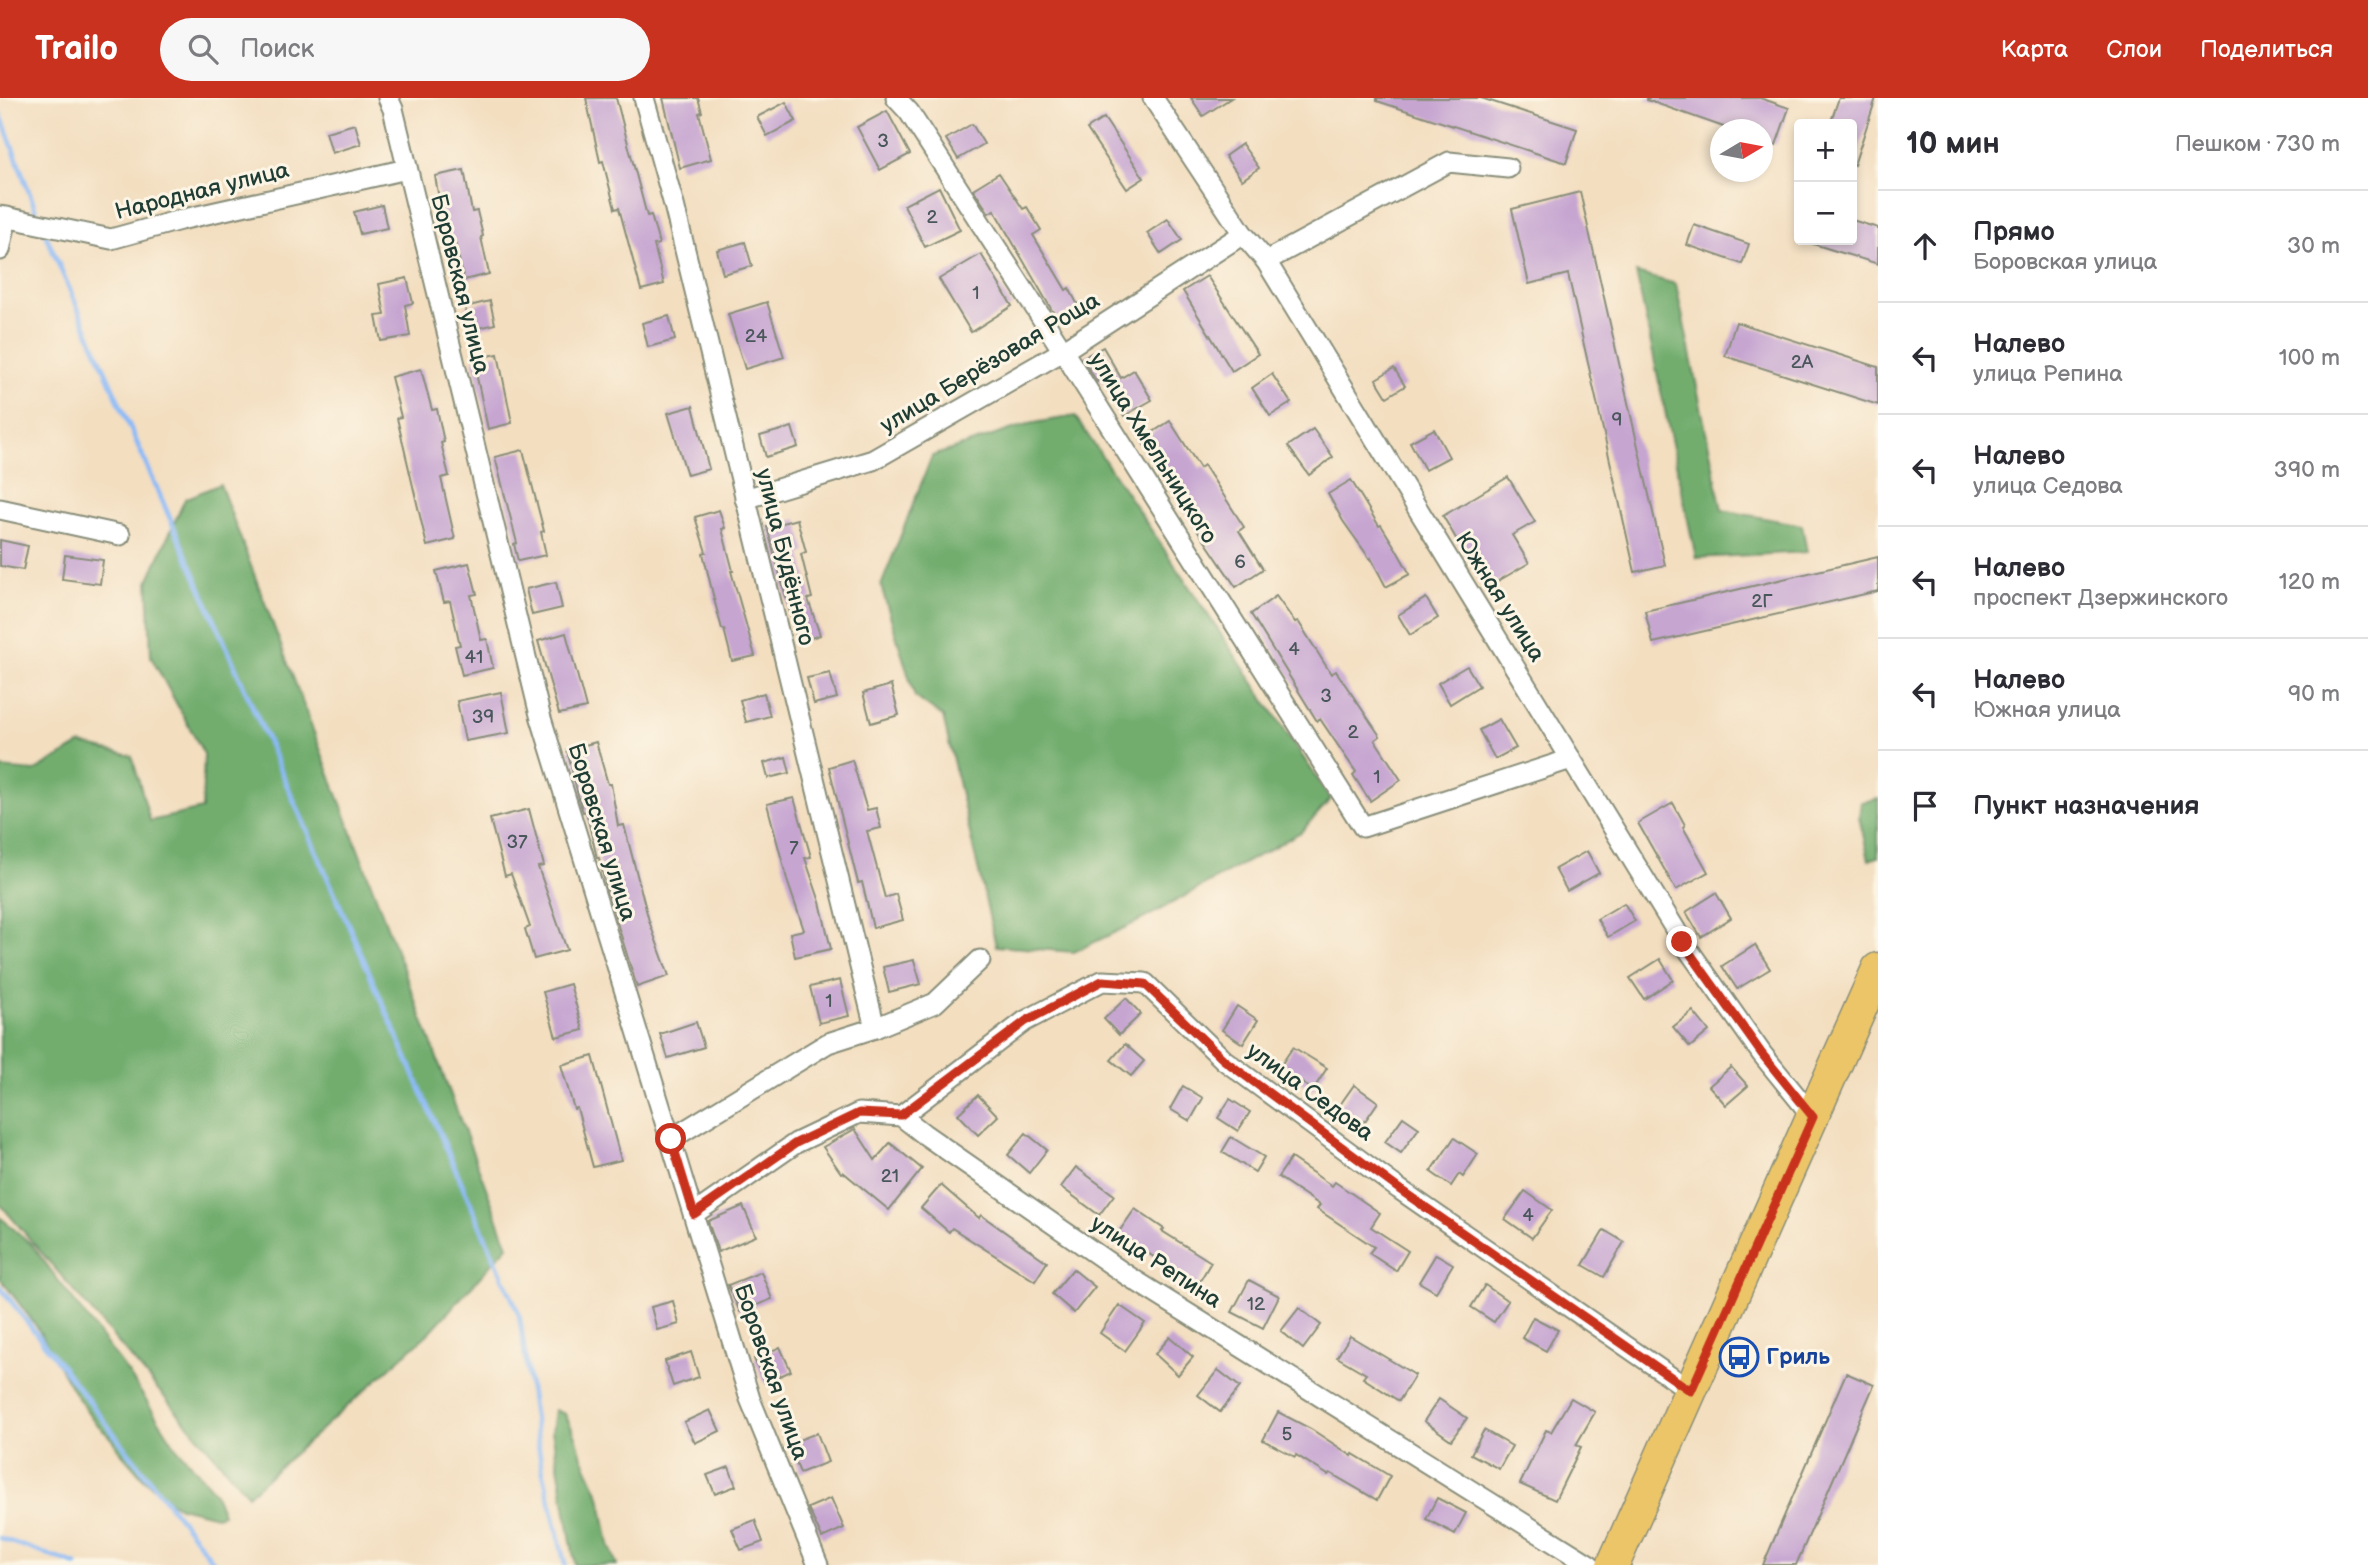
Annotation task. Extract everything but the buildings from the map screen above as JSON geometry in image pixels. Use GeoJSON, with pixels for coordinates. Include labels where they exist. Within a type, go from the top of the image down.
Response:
{"type":"FeatureCollection","features":[{"type":"Feature","properties":{"kind":"main road"},"geometry":{"type":"LineString","coordinates":[[1614,1565],[1878,970]]}},
{"type":"Feature","properties":{"kind":"street","name":"Боровская улица"},"geometry":{"type":"LineString","coordinates":[[388,98],[393,109],[540,715],[750,1399],[818,1565]]}},
{"type":"Feature","properties":{"kind":"street","name":"улица Будённого"},"geometry":{"type":"LineString","coordinates":[[644,98],[674,205],[875,1028]]}},
{"type":"Feature","properties":{"kind":"street","name":"улица Хмельницкого"},"geometry":{"type":"LineString","coordinates":[[896,98],[916,123],[1063,351],[1363,827],[1571,759]]}},
{"type":"Feature","properties":{"kind":"street","name":"Южная улица"},"geometry":{"type":"LineString","coordinates":[[1153,98],[1243,234],[1266,261],[1682,942],[1762,1054],[1813,1117]]}},
{"type":"Feature","properties":{"kind":"street"},"geometry":{"type":"LineString","coordinates":[[1266,261],[1449,162],[1508,168]]}},
{"type":"Feature","properties":{"kind":"street","name":"Народная улица"},"geometry":{"type":"LineString","coordinates":[[0,250],[4,217],[111,239],[180,220],[407,169]]}},
{"type":"Feature","properties":{"kind":"street","name":"улица Берёзовая Роща"},"geometry":{"type":"LineString","coordinates":[[745,499],[873,460],[1063,351],[1243,234]]}},
{"type":"Feature","properties":{"kind":"street"},"geometry":{"type":"LineString","coordinates":[[0,509],[120,535]]}},
{"type":"Feature","properties":{"kind":"street"},"geometry":{"type":"LineString","coordinates":[[671,1139],[828,1043],[875,1028],[935,1003],[980,960]]}},
{"type":"Feature","properties":{"kind":"street","name":"улица Седова"},"geometry":{"type":"LineString","coordinates":[[901,1115],[1026,1021],[1102,981],[1145,984],[1224,1060],[1399,1189],[1691,1391]]}},
{"type":"Feature","properties":{"kind":"street"},"geometry":{"type":"LineString","coordinates":[[694,1214],[796,1143],[859,1113],[901,1115]]}},
{"type":"Feature","properties":{"kind":"street","name":"улица Репина"},"geometry":{"type":"LineString","coordinates":[[901,1115],[924,1134],[1128,1276],[1590,1565]]}},
{"type":"Feature","properties":{"kind":"green space"},"geometry":{"type":"Polygon","coordinates":[[[1636,273],[1676,284],[1722,510],[1802,525],[1807,552],[1696,558],[1636,273]]]}},
{"type":"Feature","properties":{"kind":"green space"},"geometry":{"type":"Polygon","coordinates":[[[1075,416],[1331,799],[1301,832],[1143,919],[1074,952],[996,946],[943,717],[915,697],[881,586],[932,456],[1028,424],[1075,416]]]}},
{"type":"Feature","properties":{"kind":"green space"},"geometry":{"type":"Polygon","coordinates":[[[220,484],[508,1246],[430,1332],[248,1495],[0,1204],[0,768],[35,771],[81,744],[132,756],[150,821],[202,809],[204,754],[151,657],[148,581],[185,499],[220,484]]]}},
{"type":"Feature","properties":{"kind":"green space"},"geometry":{"type":"Polygon","coordinates":[[[1878,799],[1878,857],[1869,860],[1859,817],[1861,802],[1878,799]]]}},
{"type":"Feature","properties":{"kind":"green space"},"geometry":{"type":"Polygon","coordinates":[[[0,1217],[31,1244],[129,1374],[176,1447],[214,1491],[223,1514],[216,1516],[170,1502],[144,1479],[95,1422],[75,1394],[37,1327],[0,1278],[0,1217]]]}},
{"type":"Feature","properties":{"kind":"green space"},"geometry":{"type":"Polygon","coordinates":[[[555,1410],[565,1414],[600,1496],[609,1544],[617,1565],[575,1565],[552,1431],[555,1410]]]}},
{"type":"Feature","properties":{"kind":"waterway"},"geometry":{"type":"LineString","coordinates":[[0,113],[39,219]]}},
{"type":"Feature","properties":{"kind":"waterway"},"geometry":{"type":"LineString","coordinates":[[44,231],[519,1314],[541,1463],[565,1565]]}},
{"type":"Feature","properties":{"kind":"waterway"},"geometry":{"type":"LineString","coordinates":[[0,1287],[216,1565]]}},
{"type":"Feature","properties":{"kind":"waterway"},"geometry":{"type":"LineString","coordinates":[[0,1538],[77,1565]]}},
{"type":"Feature","properties":{"kind":"place","name":"Гриль"},"geometry":{"type":"Point","coordinates":[1739,1357]}},
{"type":"Feature","properties":{"kind":"route"},"geometry":{"type":"LineString","coordinates":[[671,1139],[694,1214],[796,1143],[859,1113],[901,1115],[1026,1021],[1102,981],[1145,984],[1224,1060],[1399,1189],[1691,1391],[1813,1117],[1762,1054],[1682,942]]}}]}
